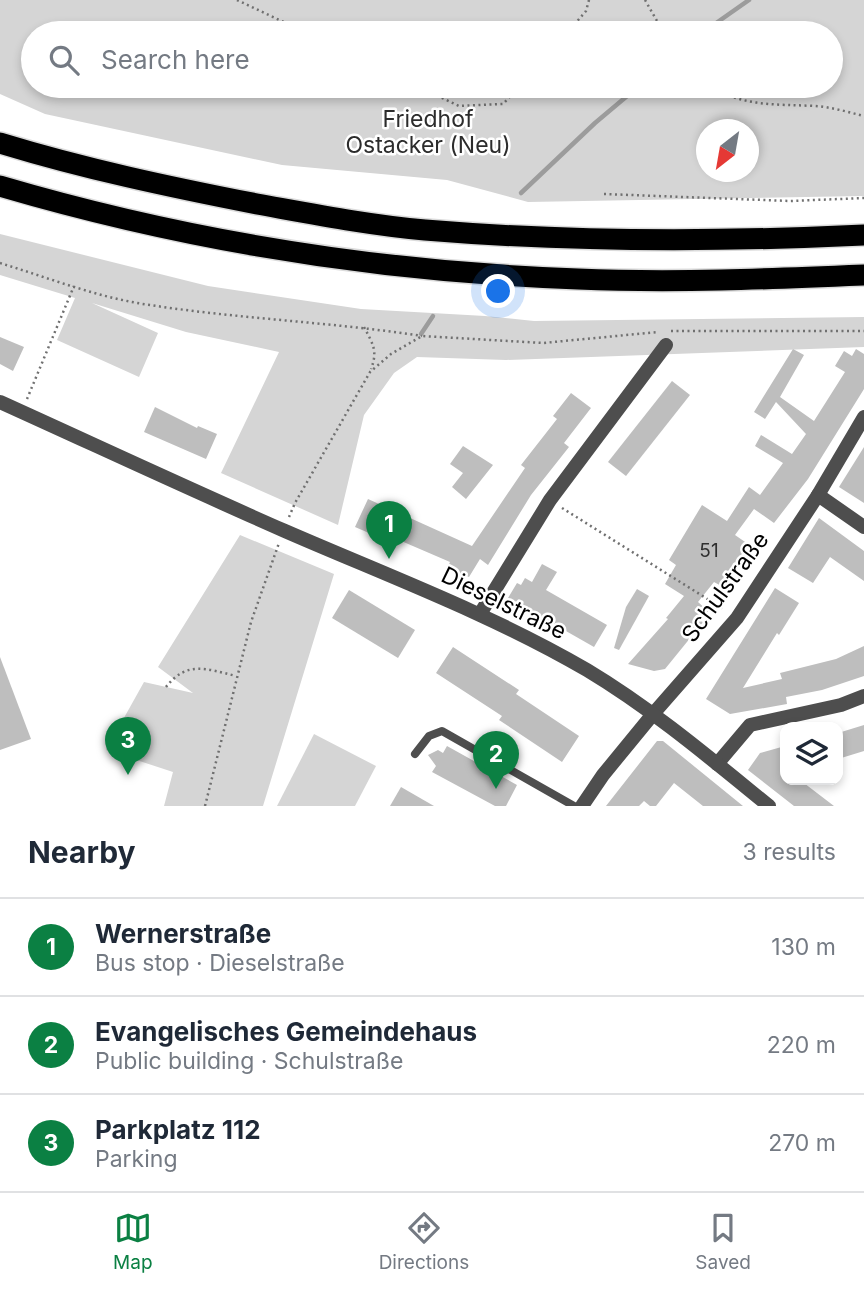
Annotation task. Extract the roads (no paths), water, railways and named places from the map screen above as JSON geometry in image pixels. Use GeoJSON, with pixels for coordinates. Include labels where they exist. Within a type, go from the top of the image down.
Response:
{"type":"FeatureCollection","features":[{"type":"Feature","properties":{"kind":"highway"},"geometry":{"type":"LineString","coordinates":[[0,143],[74,165],[168,187],[327,217],[424,230],[581,239],[783,239],[864,235]]}},
{"type":"Feature","properties":{"kind":"highway"},"geometry":{"type":"LineString","coordinates":[[0,186],[159,226],[307,254],[424,268],[579,279],[782,279],[864,275]]}},
{"type":"Feature","properties":{"kind":"street"},"geometry":{"type":"LineString","coordinates":[[480,614],[550,500],[666,345]]}},
{"type":"Feature","properties":{"kind":"street","name":"Dieselstraße"},"geometry":{"type":"LineString","coordinates":[[0,402],[284,530],[480,614],[588,671],[653,714],[769,806]]}},
{"type":"Feature","properties":{"kind":"street","name":"Schulstraße"},"geometry":{"type":"LineString","coordinates":[[582,806],[603,775],[653,714],[737,618],[818,495],[864,417]]}},
{"type":"Feature","properties":{"kind":"street"},"geometry":{"type":"LineString","coordinates":[[818,495],[864,527]]}},
{"type":"Feature","properties":{"kind":"street"},"geometry":{"type":"LineString","coordinates":[[717,764],[750,726],[841,705],[864,696]]}},
{"type":"Feature","properties":{"kind":"lane"},"geometry":{"type":"LineString","coordinates":[[415,754],[429,736],[442,732],[574,806]]}},
{"type":"Feature","properties":{"kind":"waterway"},"geometry":{"type":"LineString","coordinates":[[719,21],[749,0]]}},
{"type":"Feature","properties":{"kind":"waterway"},"geometry":{"type":"LineString","coordinates":[[521,193],[625,98]]}},
{"type":"Feature","properties":{"kind":"waterway"},"geometry":{"type":"LineString","coordinates":[[421,334],[433,316]]}},
{"type":"Feature","properties":{"kind":"place","name":"Wernerstraße"},"geometry":{"type":"Point","coordinates":[389,559]}},
{"type":"Feature","properties":{"kind":"place","name":"Parkplatz 112"},"geometry":{"type":"Point","coordinates":[128,775]}},
{"type":"Feature","properties":{"kind":"place","name":"Evangelisches Gemeindehaus"},"geometry":{"type":"Point","coordinates":[496,789]}},
{"type":"Feature","properties":{"kind":"park label","name":"Friedhof Ostacker (Neu)"},"geometry":{"type":"Point","coordinates":[428,132]}}]}
